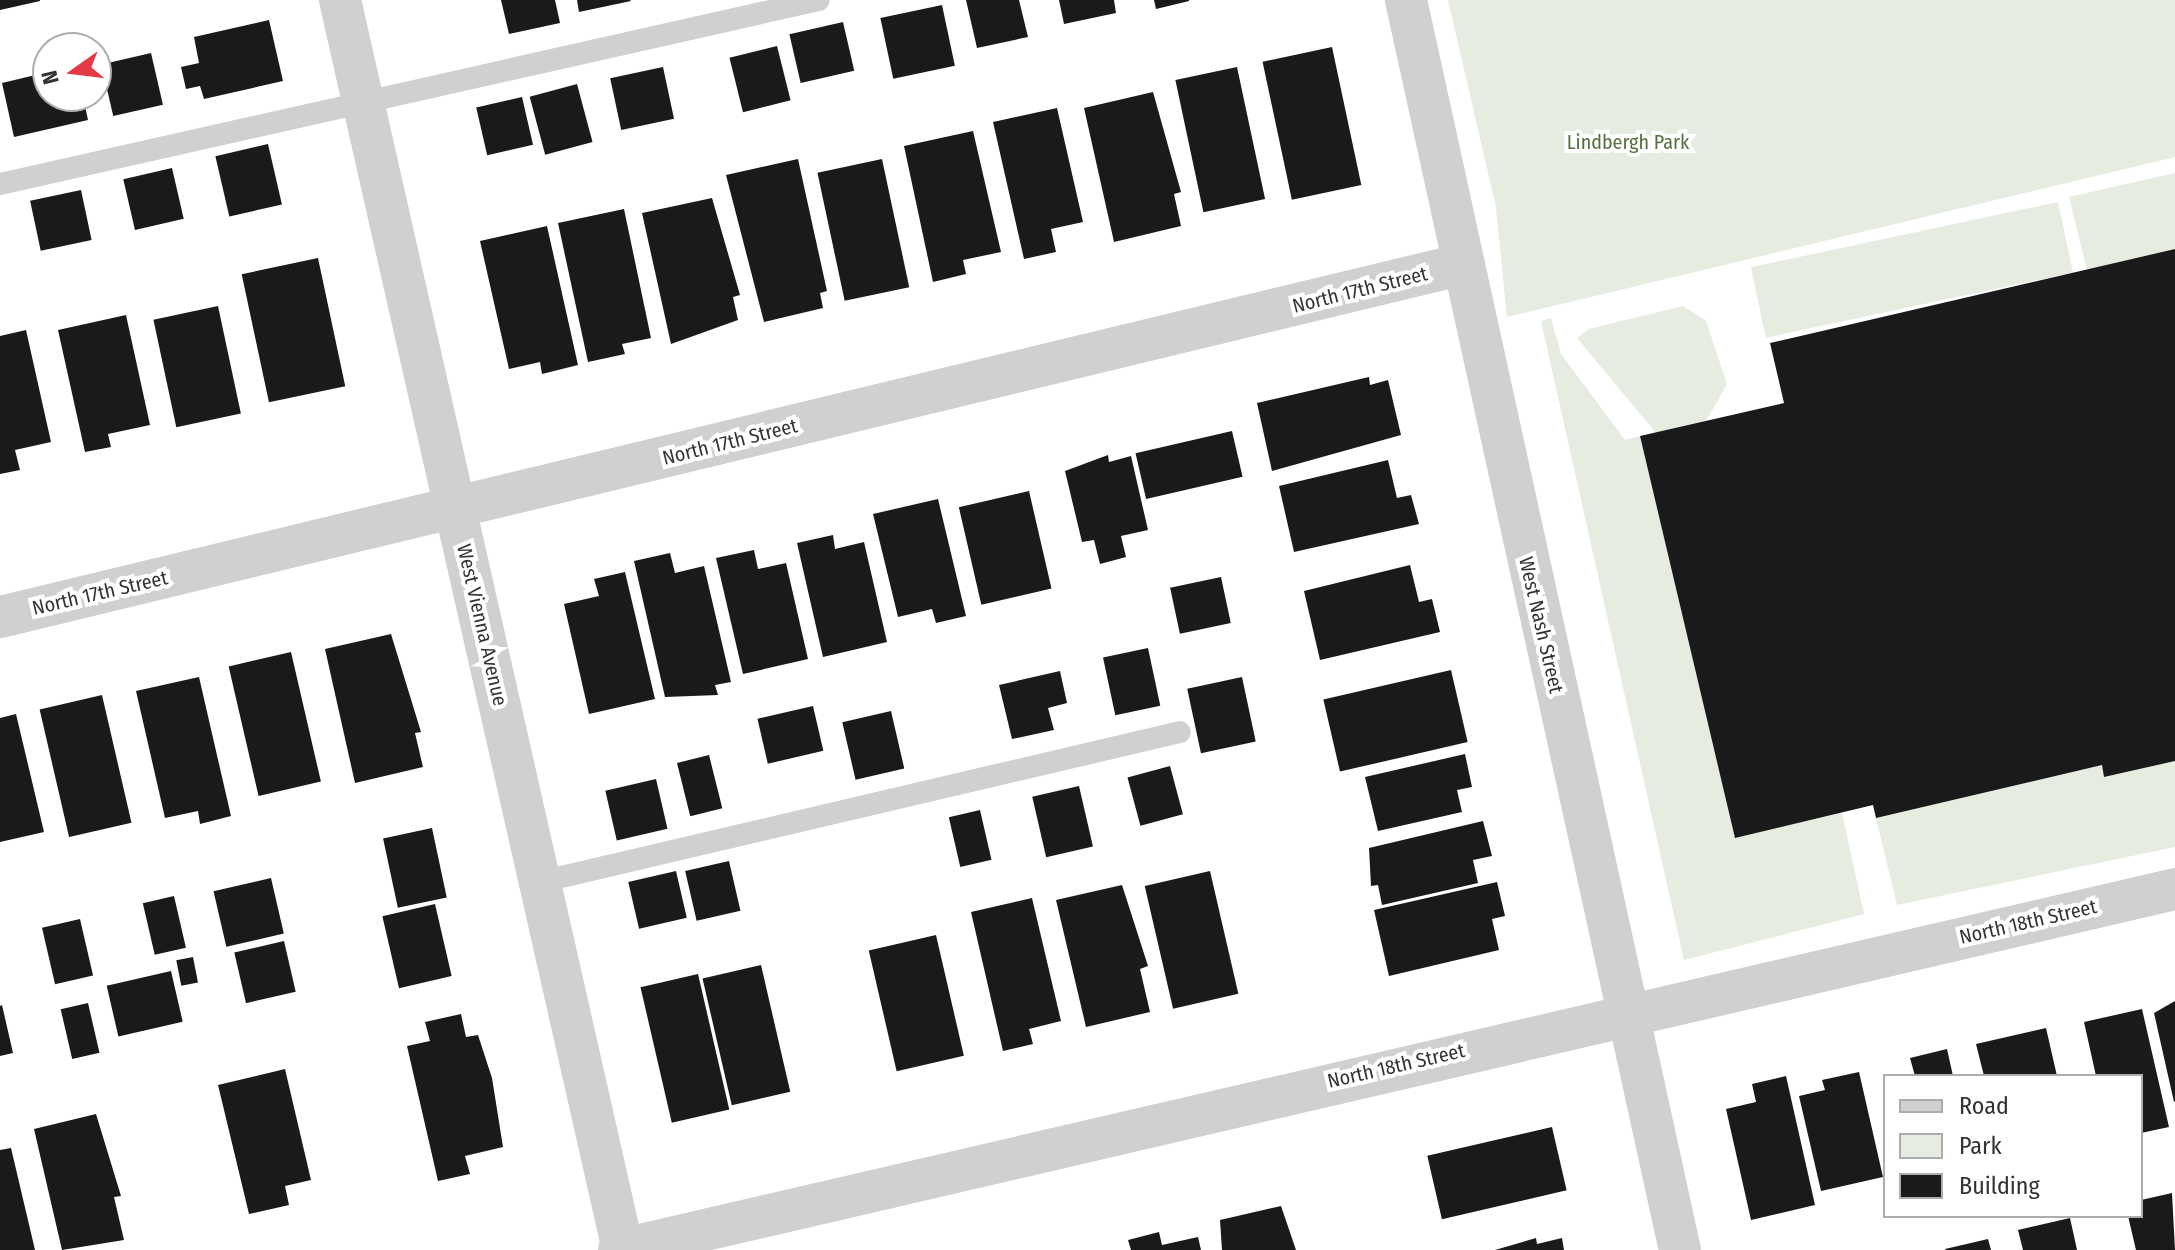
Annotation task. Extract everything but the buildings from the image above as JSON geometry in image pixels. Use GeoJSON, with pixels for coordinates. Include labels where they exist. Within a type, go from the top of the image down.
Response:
{"type":"FeatureCollection","features":[{"type":"Feature","properties":{"kind":"street","name":"West Vienna Avenue"},"geometry":{"type":"LineString","coordinates":[[340,0],[621,1250]]}},
{"type":"Feature","properties":{"kind":"street","name":"West Nash Street"},"geometry":{"type":"LineString","coordinates":[[1406,0],[1460,265],[1680,1250]]}},
{"type":"Feature","properties":{"kind":"street","name":"North 17th Street"},"geometry":{"type":"LineString","coordinates":[[0,617],[1460,265]]}},
{"type":"Feature","properties":{"kind":"street","name":"North 18th Street"},"geometry":{"type":"LineString","coordinates":[[621,1250],[1628,1012],[2175,889]]}},
{"type":"Feature","properties":{"kind":"lane"},"geometry":{"type":"LineString","coordinates":[[0,184],[819,0]]}},
{"type":"Feature","properties":{"kind":"lane"},"geometry":{"type":"LineString","coordinates":[[540,882],[1180,732]]}},
{"type":"Feature","properties":{"kind":"green space","name":"Lindbergh Park"},"geometry":{"type":"Polygon","coordinates":[[[1448,0],[2175,0],[2175,157],[1507,317],[1496,207],[1448,0]]]}},
{"type":"Feature","properties":{"kind":"green space"},"geometry":{"type":"Polygon","coordinates":[[[2175,173],[2175,249],[2087,270],[2069,197],[2175,173]]]}},
{"type":"Feature","properties":{"kind":"green space"},"geometry":{"type":"Polygon","coordinates":[[[2058,202],[2073,272],[1766,338],[1751,267],[2058,202]]]}},
{"type":"Feature","properties":{"kind":"green space"},"geometry":{"type":"Polygon","coordinates":[[[1683,306],[1706,321],[1727,384],[1706,421],[1656,433],[1577,338],[1589,329],[1683,306]]]}},
{"type":"Feature","properties":{"kind":"green space"},"geometry":{"type":"Polygon","coordinates":[[[1551,318],[1561,354],[1625,440],[1640,436],[1735,837],[1842,813],[1864,914],[1684,960],[1541,321],[1551,318]]]}},
{"type":"Feature","properties":{"kind":"green space"},"geometry":{"type":"Polygon","coordinates":[[[2175,761],[2175,847],[1897,905],[1876,818],[2102,765],[2105,777],[2175,761]]]}}]}
